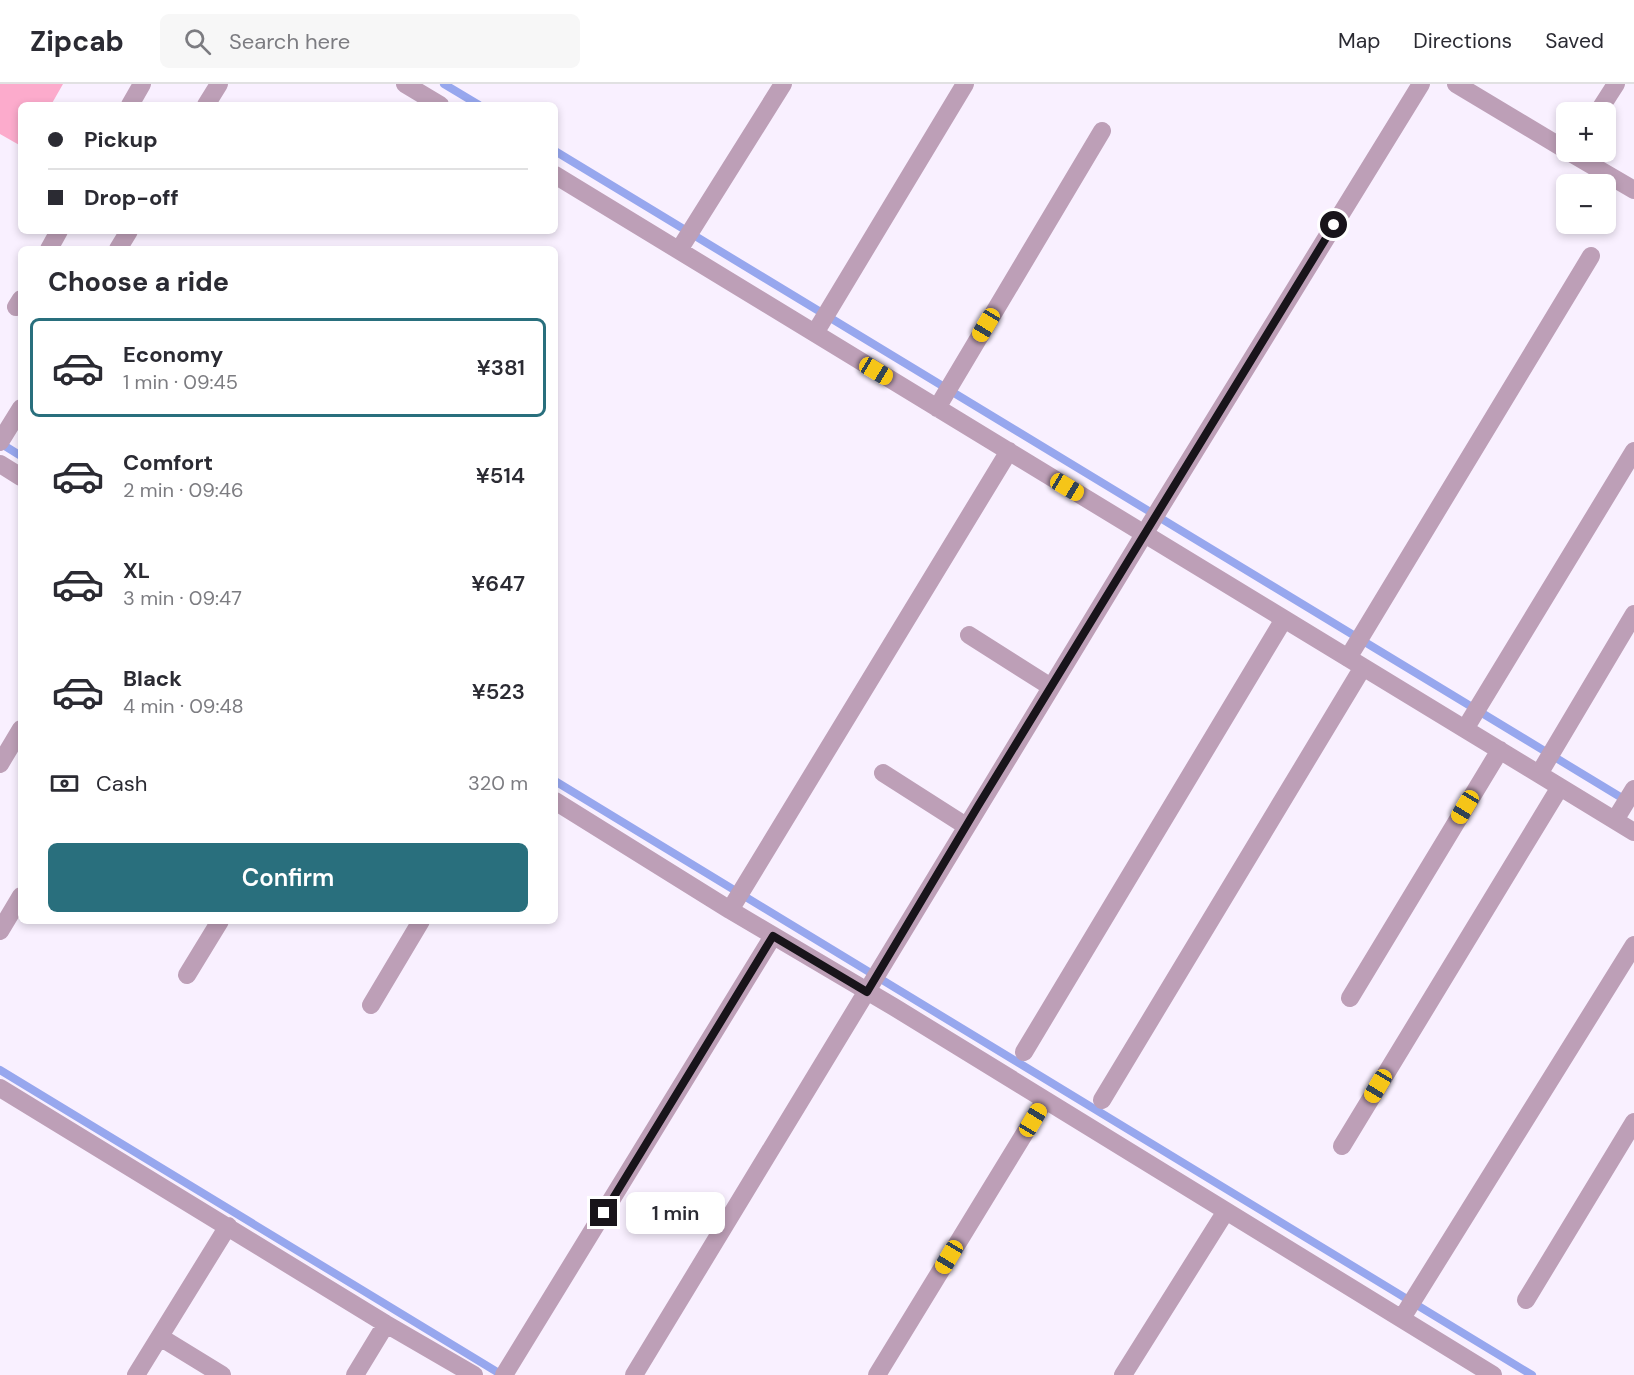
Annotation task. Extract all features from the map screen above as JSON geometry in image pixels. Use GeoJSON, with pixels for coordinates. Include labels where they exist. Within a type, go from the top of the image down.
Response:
{"type":"FeatureCollection","features":[{"type":"Feature","properties":{"kind":"street"},"geometry":{"type":"LineString","coordinates":[[132,102],[142,84]]}},
{"type":"Feature","properties":{"kind":"street"},"geometry":{"type":"LineString","coordinates":[[208,102],[219,84]]}},
{"type":"Feature","properties":{"kind":"street"},"geometry":{"type":"LineString","coordinates":[[405,84],[435,102]]}},
{"type":"Feature","properties":{"kind":"street"},"geometry":{"type":"LineString","coordinates":[[686,238],[783,84]]}},
{"type":"Feature","properties":{"kind":"street"},"geometry":{"type":"LineString","coordinates":[[822,321],[965,84]]}},
{"type":"Feature","properties":{"kind":"street"},"geometry":{"type":"LineString","coordinates":[[634,1375],[966,826],[1421,84]]}},
{"type":"Feature","properties":{"kind":"street"},"geometry":{"type":"LineString","coordinates":[[1456,84],[1556,144]]}},
{"type":"Feature","properties":{"kind":"street"},"geometry":{"type":"LineString","coordinates":[[1604,102],[1616,84]]}},
{"type":"Feature","properties":{"kind":"street"},"geometry":{"type":"LineString","coordinates":[[944,396],[1102,131]]}},
{"type":"Feature","properties":{"kind":"street"},"geometry":{"type":"LineString","coordinates":[[1587,162],[1634,190]]}},
{"type":"Feature","properties":{"kind":"street"},"geometry":{"type":"LineString","coordinates":[[558,176],[686,238],[944,396],[1009,451],[1152,522],[1284,619],[1358,651],[1472,717],[1500,750],[1546,762],[1560,787],[1625,804],[1634,832]]}},
{"type":"Feature","properties":{"kind":"street"},"geometry":{"type":"LineString","coordinates":[[1102,1100],[1358,651],[1591,256]]}},
{"type":"Feature","properties":{"kind":"street"},"geometry":{"type":"LineString","coordinates":[[2,438],[18,413]]}},
{"type":"Feature","properties":{"kind":"street"},"geometry":{"type":"LineString","coordinates":[[736,899],[1009,451]]}},
{"type":"Feature","properties":{"kind":"street"},"geometry":{"type":"LineString","coordinates":[[1472,717],[1634,451]]}},
{"type":"Feature","properties":{"kind":"street"},"geometry":{"type":"LineString","coordinates":[[0,464],[18,475]]}},
{"type":"Feature","properties":{"kind":"street"},"geometry":{"type":"LineString","coordinates":[[1546,762],[1634,614]]}},
{"type":"Feature","properties":{"kind":"street"},"geometry":{"type":"LineString","coordinates":[[1024,1052],[1284,619]]}},
{"type":"Feature","properties":{"kind":"street"},"geometry":{"type":"LineString","coordinates":[[969,635],[1051,687]]}},
{"type":"Feature","properties":{"kind":"street"},"geometry":{"type":"LineString","coordinates":[[0,764],[18,734]]}},
{"type":"Feature","properties":{"kind":"street"},"geometry":{"type":"LineString","coordinates":[[1350,998],[1500,750]]}},
{"type":"Feature","properties":{"kind":"street"},"geometry":{"type":"LineString","coordinates":[[883,773],[966,826]]}},
{"type":"Feature","properties":{"kind":"street"},"geometry":{"type":"LineString","coordinates":[[1342,1146],[1560,787]]}},
{"type":"Feature","properties":{"kind":"street"},"geometry":{"type":"LineString","coordinates":[[558,803],[736,899],[773,936],[873,982],[894,1007],[1226,1210],[1408,1308],[1493,1375]]}},
{"type":"Feature","properties":{"kind":"street"},"geometry":{"type":"LineString","coordinates":[[0,931],[18,901]]}},
{"type":"Feature","properties":{"kind":"street"},"geometry":{"type":"LineString","coordinates":[[187,975],[218,924]]}},
{"type":"Feature","properties":{"kind":"street"},"geometry":{"type":"LineString","coordinates":[[371,1005],[420,924]]}},
{"type":"Feature","properties":{"kind":"street"},"geometry":{"type":"LineString","coordinates":[[506,1373],[773,936]]}},
{"type":"Feature","properties":{"kind":"street"},"geometry":{"type":"LineString","coordinates":[[1408,1308],[1634,945]]}},
{"type":"Feature","properties":{"kind":"street"},"geometry":{"type":"LineString","coordinates":[[1,1090],[474,1375]]}},
{"type":"Feature","properties":{"kind":"street"},"geometry":{"type":"LineString","coordinates":[[877,1375],[1045,1100]]}},
{"type":"Feature","properties":{"kind":"street"},"geometry":{"type":"LineString","coordinates":[[1526,1300],[1634,1122]]}},
{"type":"Feature","properties":{"kind":"street"},"geometry":{"type":"LineString","coordinates":[[1123,1375],[1226,1210]]}},
{"type":"Feature","properties":{"kind":"street"},"geometry":{"type":"LineString","coordinates":[[136,1375],[228,1226]]}},
{"type":"Feature","properties":{"kind":"street"},"geometry":{"type":"LineString","coordinates":[[355,1375],[386,1324]]}},
{"type":"Feature","properties":{"kind":"street"},"geometry":{"type":"LineString","coordinates":[[160,1337],[222,1375]]}},
{"type":"Feature","properties":{"kind":"shaded area"},"geometry":{"type":"Polygon","coordinates":[[[0,84],[63,84],[53,102],[18,102],[18,144],[0,134],[0,84]]]}},
{"type":"Feature","properties":{"kind":"waterway"},"geometry":{"type":"LineString","coordinates":[[444,84],[474,102]]}},
{"type":"Feature","properties":{"kind":"waterway"},"geometry":{"type":"LineString","coordinates":[[558,153],[1627,801]]}},
{"type":"Feature","properties":{"kind":"waterway"},"geometry":{"type":"LineString","coordinates":[[0,443],[18,454]]}},
{"type":"Feature","properties":{"kind":"waterway"},"geometry":{"type":"LineString","coordinates":[[558,783],[1532,1375]]}},
{"type":"Feature","properties":{"kind":"waterway"},"geometry":{"type":"LineString","coordinates":[[0,1070],[502,1375]]}},
{"type":"Feature","properties":{"kind":"route"},"geometry":{"type":"LineString","coordinates":[[604,1213],[773,936],[867,992],[978,806],[1334,225]]}}]}
